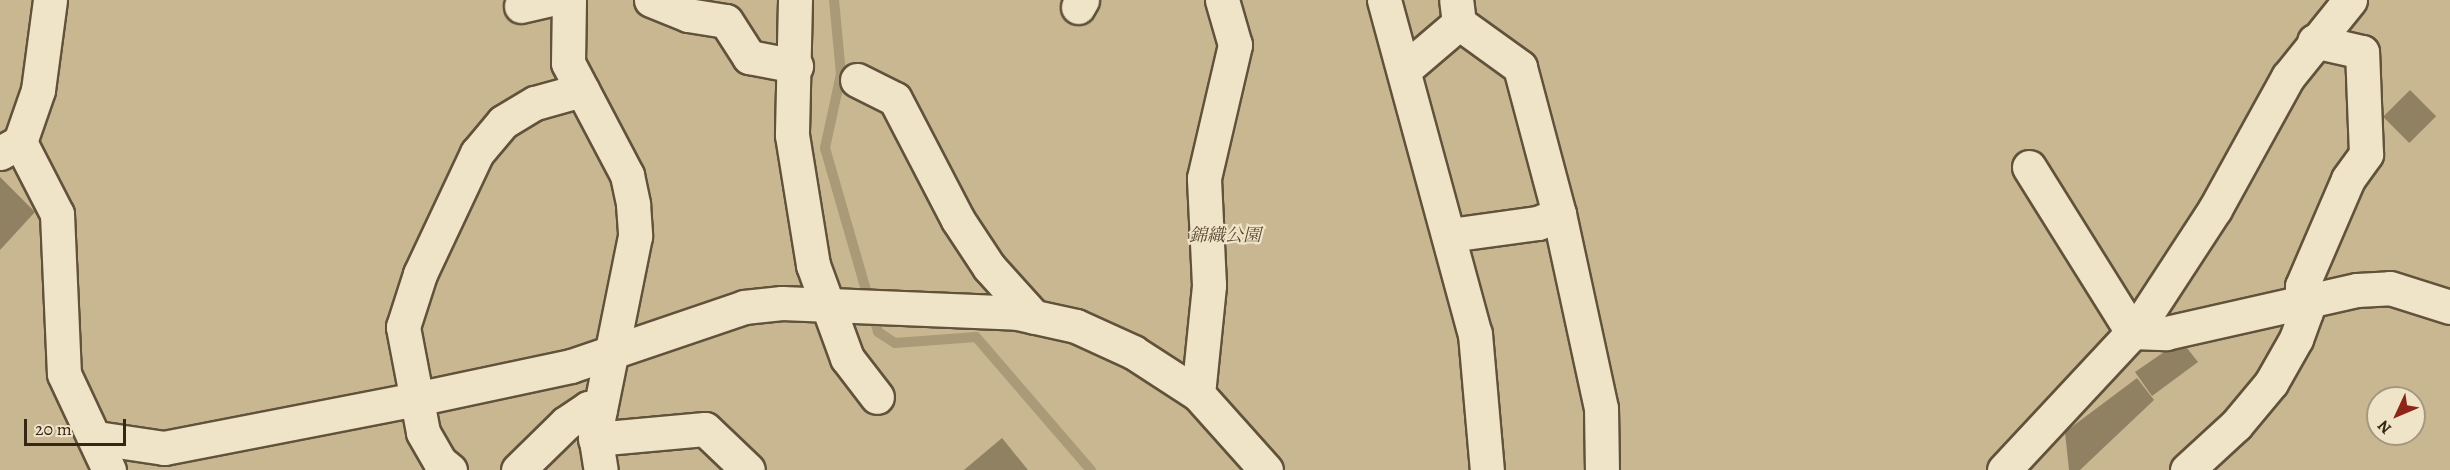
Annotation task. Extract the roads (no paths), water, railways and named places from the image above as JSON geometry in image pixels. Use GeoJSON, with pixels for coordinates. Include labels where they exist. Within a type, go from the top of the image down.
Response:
{"type":"FeatureCollection","features":[{"type":"Feature","properties":{"kind":"street"},"geometry":{"type":"LineString","coordinates":[[50,0],[38,90],[10,148],[57,214],[63,261],[64,374],[97,438],[109,470]]}},
{"type":"Feature","properties":{"kind":"street"},"geometry":{"type":"LineString","coordinates":[[569,0],[568,63],[627,175],[633,204],[635,236],[611,352],[598,440]]}},
{"type":"Feature","properties":{"kind":"street"},"geometry":{"type":"LineString","coordinates":[[651,0],[688,15],[726,21],[749,57],[796,66]]}},
{"type":"Feature","properties":{"kind":"street"},"geometry":{"type":"LineString","coordinates":[[795,0],[796,66],[792,135],[798,188],[813,265],[848,358],[877,397]]}},
{"type":"Feature","properties":{"kind":"street"},"geometry":{"type":"LineString","coordinates":[[1198,394],[1209,285],[1204,178],[1235,45],[1222,0]]}},
{"type":"Feature","properties":{"kind":"street"},"geometry":{"type":"LineString","coordinates":[[1384,0],[1450,235],[1475,334],[1486,470]]}},
{"type":"Feature","properties":{"kind":"street"},"geometry":{"type":"LineString","coordinates":[[2004,470],[2132,332],[2210,218],[2288,77],[2314,41],[2350,0]]}},
{"type":"Feature","properties":{"kind":"street"},"geometry":{"type":"LineString","coordinates":[[1404,70],[1458,12],[1520,67],[1559,214],[1601,408],[1602,470]]}},
{"type":"Feature","properties":{"kind":"street"},"geometry":{"type":"LineString","coordinates":[[2187,470],[2236,424],[2271,382],[2296,339],[2306,312],[2302,286],[2348,179],[2366,154],[2362,52],[2314,41]]}},
{"type":"Feature","properties":{"kind":"street"},"geometry":{"type":"LineString","coordinates":[[857,80],[895,99],[964,230],[989,267],[1034,317]]}},
{"type":"Feature","properties":{"kind":"street"},"geometry":{"type":"LineString","coordinates":[[450,470],[440,462],[423,432],[403,327],[420,274],[477,153],[503,122],[535,103],[582,90]]}},
{"type":"Feature","properties":{"kind":"street"},"geometry":{"type":"LineString","coordinates":[[2029,167],[2132,332]]}},
{"type":"Feature","properties":{"kind":"street"},"geometry":{"type":"LineString","coordinates":[[1450,235],[1538,223],[1559,214]]}},
{"type":"Feature","properties":{"kind":"street"},"geometry":{"type":"LineString","coordinates":[[2132,332],[2166,333],[2357,290],[2390,288],[2450,307]]}},
{"type":"Feature","properties":{"kind":"street"},"geometry":{"type":"LineString","coordinates":[[97,438],[164,448],[571,366],[744,307],[868,306],[1034,317],[1076,326],[1133,352],[1198,394],[1266,470]]}},
{"type":"Feature","properties":{"kind":"street"},"geometry":{"type":"LineString","coordinates":[[518,470],[566,423],[588,408],[598,440]]}},
{"type":"Feature","properties":{"kind":"street"},"geometry":{"type":"LineString","coordinates":[[598,440],[705,429],[748,470]]}},
{"type":"Feature","properties":{"kind":"waterway"},"geometry":{"type":"LineString","coordinates":[[834,0],[841,74],[825,148],[878,332],[895,343],[976,337],[1091,470]]}},
{"type":"Feature","properties":{"kind":"park label","name":"錦織公園"},"geometry":{"type":"Point","coordinates":[1225,235]}}]}
